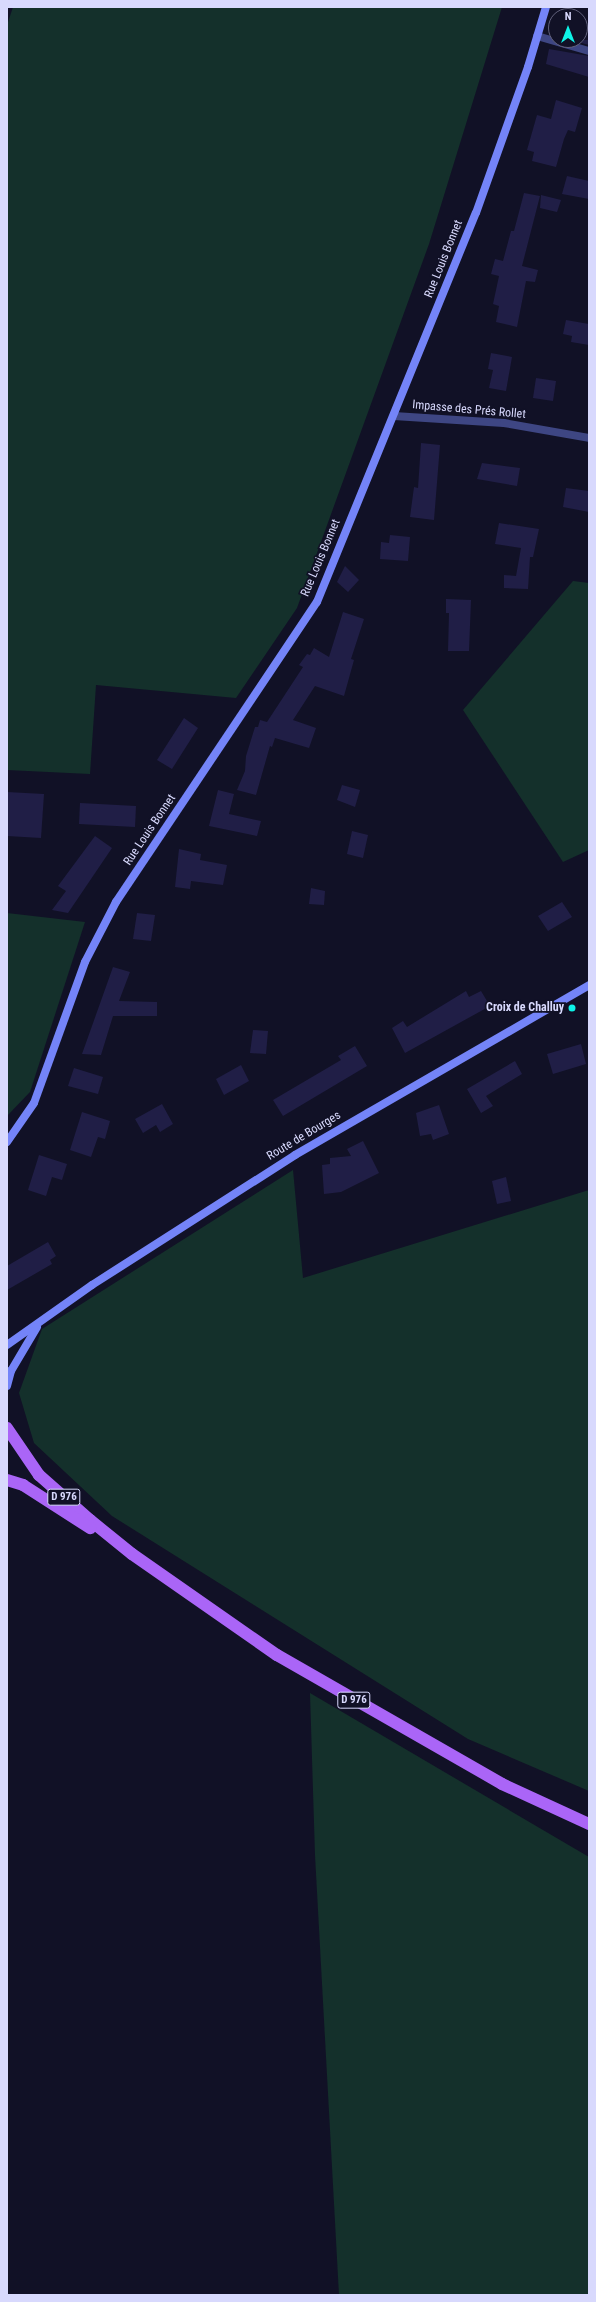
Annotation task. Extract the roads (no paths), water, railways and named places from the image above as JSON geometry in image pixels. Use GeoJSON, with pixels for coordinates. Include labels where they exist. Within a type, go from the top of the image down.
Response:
{"type":"FeatureCollection","features":[{"type":"Feature","properties":{"kind":"main road","name":"D 976"},"geometry":{"type":"LineString","coordinates":[[7,1428],[39,1475],[132,1554]]}},
{"type":"Feature","properties":{"kind":"main road","name":"D 976"},"geometry":{"type":"LineString","coordinates":[[7,1480],[23,1485],[132,1554],[277,1655],[502,1784],[589,1824]]}},
{"type":"Feature","properties":{"kind":"street","name":"Rue Louis Bonnet"},"geometry":{"type":"LineString","coordinates":[[7,1142],[34,1103],[85,962],[116,902],[317,602],[476,213],[538,36],[546,7]]}},
{"type":"Feature","properties":{"kind":"street"},"geometry":{"type":"LineString","coordinates":[[538,36],[589,51]]}},
{"type":"Feature","properties":{"kind":"street","name":"Impasse des Prés Rollet"},"geometry":{"type":"LineString","coordinates":[[394,416],[504,423],[589,438]]}},
{"type":"Feature","properties":{"kind":"street","name":"Route de Bourges"},"geometry":{"type":"LineString","coordinates":[[7,1345],[92,1285],[295,1154],[589,984]]}},
{"type":"Feature","properties":{"kind":"street","name":"Route de Bourges"},"geometry":{"type":"LineString","coordinates":[[7,1386],[18,1358],[40,1322]]}},
{"type":"Feature","properties":{"kind":"place","name":"Croix de Challuy"},"geometry":{"type":"Point","coordinates":[572,1008]}}]}
